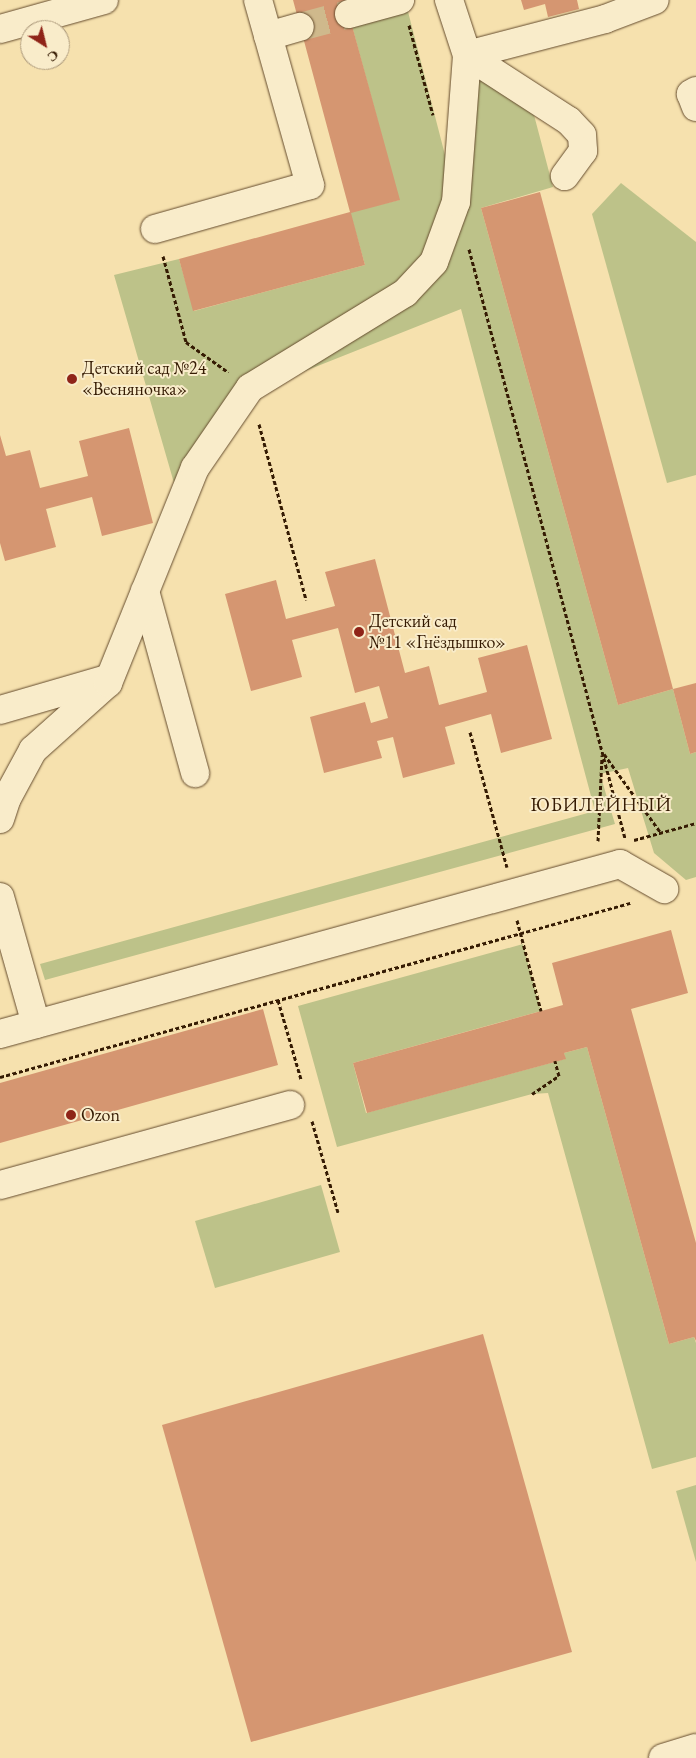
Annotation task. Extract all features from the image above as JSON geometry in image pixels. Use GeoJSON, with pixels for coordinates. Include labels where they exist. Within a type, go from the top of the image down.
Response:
{"type":"FeatureCollection","features":[{"type":"Feature","properties":{"kind":"street"},"geometry":{"type":"LineString","coordinates":[[0,29],[104,0]]}},
{"type":"Feature","properties":{"kind":"street"},"geometry":{"type":"LineString","coordinates":[[155,228],[310,185],[258,0]]}},
{"type":"Feature","properties":{"kind":"street"},"geometry":{"type":"LineString","coordinates":[[0,819],[7,798],[33,750],[108,683],[195,468],[250,388],[405,293],[434,262],[456,202],[467,55],[449,0]]}},
{"type":"Feature","properties":{"kind":"street"},"geometry":{"type":"LineString","coordinates":[[467,55],[605,19],[655,0]]}},
{"type":"Feature","properties":{"kind":"street"},"geometry":{"type":"LineString","coordinates":[[349,14],[404,10]]}},
{"type":"Feature","properties":{"kind":"street"},"geometry":{"type":"LineString","coordinates":[[268,36],[300,27]]}},
{"type":"Feature","properties":{"kind":"street"},"geometry":{"type":"LineString","coordinates":[[467,55],[569,121],[582,135],[583,151],[565,176]]}},
{"type":"Feature","properties":{"kind":"street"},"geometry":{"type":"LineString","coordinates":[[696,91],[691,94],[696,108]]}},
{"type":"Feature","properties":{"kind":"street"},"geometry":{"type":"LineString","coordinates":[[146,591],[195,773]]}},
{"type":"Feature","properties":{"kind":"street"},"geometry":{"type":"LineString","coordinates":[[0,710],[109,679]]}},
{"type":"Feature","properties":{"kind":"street"},"geometry":{"type":"LineString","coordinates":[[0,1034],[620,864],[664,889]]}},
{"type":"Feature","properties":{"kind":"street"},"geometry":{"type":"LineString","coordinates":[[0,897],[36,1024]]}},
{"type":"Feature","properties":{"kind":"street"},"geometry":{"type":"LineString","coordinates":[[0,1185],[290,1105]]}},
{"type":"Feature","properties":{"kind":"street"},"geometry":{"type":"LineString","coordinates":[[662,1758],[696,1748]]}},
{"type":"Feature","properties":{"kind":"path"},"geometry":{"type":"LineString","coordinates":[[404,10],[436,125]]}},
{"type":"Feature","properties":{"kind":"path"},"geometry":{"type":"LineString","coordinates":[[456,202],[626,842]]}},
{"type":"Feature","properties":{"kind":"path"},"geometry":{"type":"LineString","coordinates":[[155,228],[186,342],[250,388],[306,600]]}},
{"type":"Feature","properties":{"kind":"path"},"geometry":{"type":"LineString","coordinates":[[602,752],[662,833]]}},
{"type":"Feature","properties":{"kind":"path"},"geometry":{"type":"LineString","coordinates":[[598,850],[602,752]]}},
{"type":"Feature","properties":{"kind":"path"},"geometry":{"type":"LineString","coordinates":[[0,1078],[638,901]]}},
{"type":"Feature","properties":{"kind":"path"},"geometry":{"type":"LineString","coordinates":[[532,1094],[559,1076],[555,1061]]}},
{"type":"Feature","properties":{"kind":"green space"},"geometry":{"type":"Polygon","coordinates":[[[345,0],[405,0],[453,186],[429,259],[402,287],[238,387],[174,483],[114,275],[179,259],[194,311],[365,265],[350,212],[399,200],[345,0]]]}},
{"type":"Feature","properties":{"kind":"green space"},"geometry":{"type":"Polygon","coordinates":[[[474,75],[534,115],[553,187],[481,208],[618,705],[673,689],[690,754],[696,752],[696,877],[686,880],[654,853],[628,768],[600,774],[615,824],[45,980],[40,964],[595,811],[461,309],[290,377],[449,252],[474,75]]]}},
{"type":"Feature","properties":{"kind":"green space"},"geometry":{"type":"Polygon","coordinates":[[[621,183],[696,242],[696,475],[667,483],[592,214],[621,183]]]}},
{"type":"Feature","properties":{"kind":"green space"},"geometry":{"type":"Polygon","coordinates":[[[523,944],[541,1011],[353,1063],[366,1113],[565,1059],[564,1053],[587,1047],[669,1344],[694,1337],[696,1343],[696,1457],[652,1469],[548,1093],[532,1094],[337,1147],[298,1006],[523,944]]]}},
{"type":"Feature","properties":{"kind":"green space"},"geometry":{"type":"Polygon","coordinates":[[[321,1185],[340,1252],[215,1288],[195,1221],[321,1185]]]}},
{"type":"Feature","properties":{"kind":"green space"},"geometry":{"type":"Polygon","coordinates":[[[696,1485],[696,1562],[676,1491],[696,1485]]]}},
{"type":"Feature","properties":{"kind":"building"},"geometry":{"type":"Polygon","coordinates":[[[293,0],[345,0],[400,200],[351,213],[365,265],[193,311],[179,259],[350,212],[293,0]]]}},
{"type":"Feature","properties":{"kind":"building"},"geometry":{"type":"Polygon","coordinates":[[[521,0],[577,0],[579,9],[548,17],[545,4],[524,10],[521,0]]]}},
{"type":"Feature","properties":{"kind":"building"},"geometry":{"type":"Polygon","coordinates":[[[540,192],[673,689],[618,705],[481,208],[540,192]]]}},
{"type":"Feature","properties":{"kind":"building"},"geometry":{"type":"Polygon","coordinates":[[[129,428],[153,523],[102,536],[92,497],[46,509],[56,547],[5,561],[0,543],[0,435],[6,456],[30,450],[40,488],[88,476],[79,441],[129,428]]]}},
{"type":"Feature","properties":{"kind":"building"},"geometry":{"type":"Polygon","coordinates":[[[375,559],[405,673],[429,666],[439,705],[487,692],[478,658],[527,645],[552,739],[501,753],[491,714],[445,727],[455,764],[403,778],[393,737],[377,741],[382,758],[324,773],[310,717],[365,702],[371,723],[388,718],[379,686],[355,693],[338,628],[292,640],[302,677],[251,691],[225,594],[276,580],[286,619],[335,606],[325,572],[375,559]]]}},
{"type":"Feature","properties":{"kind":"building"},"geometry":{"type":"Polygon","coordinates":[[[696,683],[696,752],[690,754],[673,689],[696,683]]]}},
{"type":"Feature","properties":{"kind":"building"},"geometry":{"type":"Polygon","coordinates":[[[671,930],[688,993],[631,1009],[696,1243],[696,1341],[694,1337],[669,1344],[587,1047],[564,1053],[566,1059],[367,1113],[353,1063],[563,1005],[552,963],[671,930]]]}},
{"type":"Feature","properties":{"kind":"building"},"geometry":{"type":"Polygon","coordinates":[[[263,1009],[278,1065],[0,1143],[0,1083],[263,1009]]]}},
{"type":"Feature","properties":{"kind":"building"},"geometry":{"type":"Polygon","coordinates":[[[483,1334],[572,1652],[251,1742],[162,1425],[483,1334]]]}},
{"type":"Feature","properties":{"kind":"tunnel"},"geometry":{"type":"LineString","coordinates":[[300,27],[349,14]]}},
{"type":"Feature","properties":{"kind":"place","name":"Детский сад №24 «Весняночка»"},"geometry":{"type":"Point","coordinates":[72,379]}},
{"type":"Feature","properties":{"kind":"place","name":"Детский сад №11 «Гнёздышко»"},"geometry":{"type":"Point","coordinates":[359,632]}},
{"type":"Feature","properties":{"kind":"place","name":"Ozon"},"geometry":{"type":"Point","coordinates":[71,1115]}},
{"type":"Feature","properties":{"kind":"district","name":"ЮБИЛЕЙНЫЙ"},"geometry":{"type":"Point","coordinates":[601,805]}}]}
